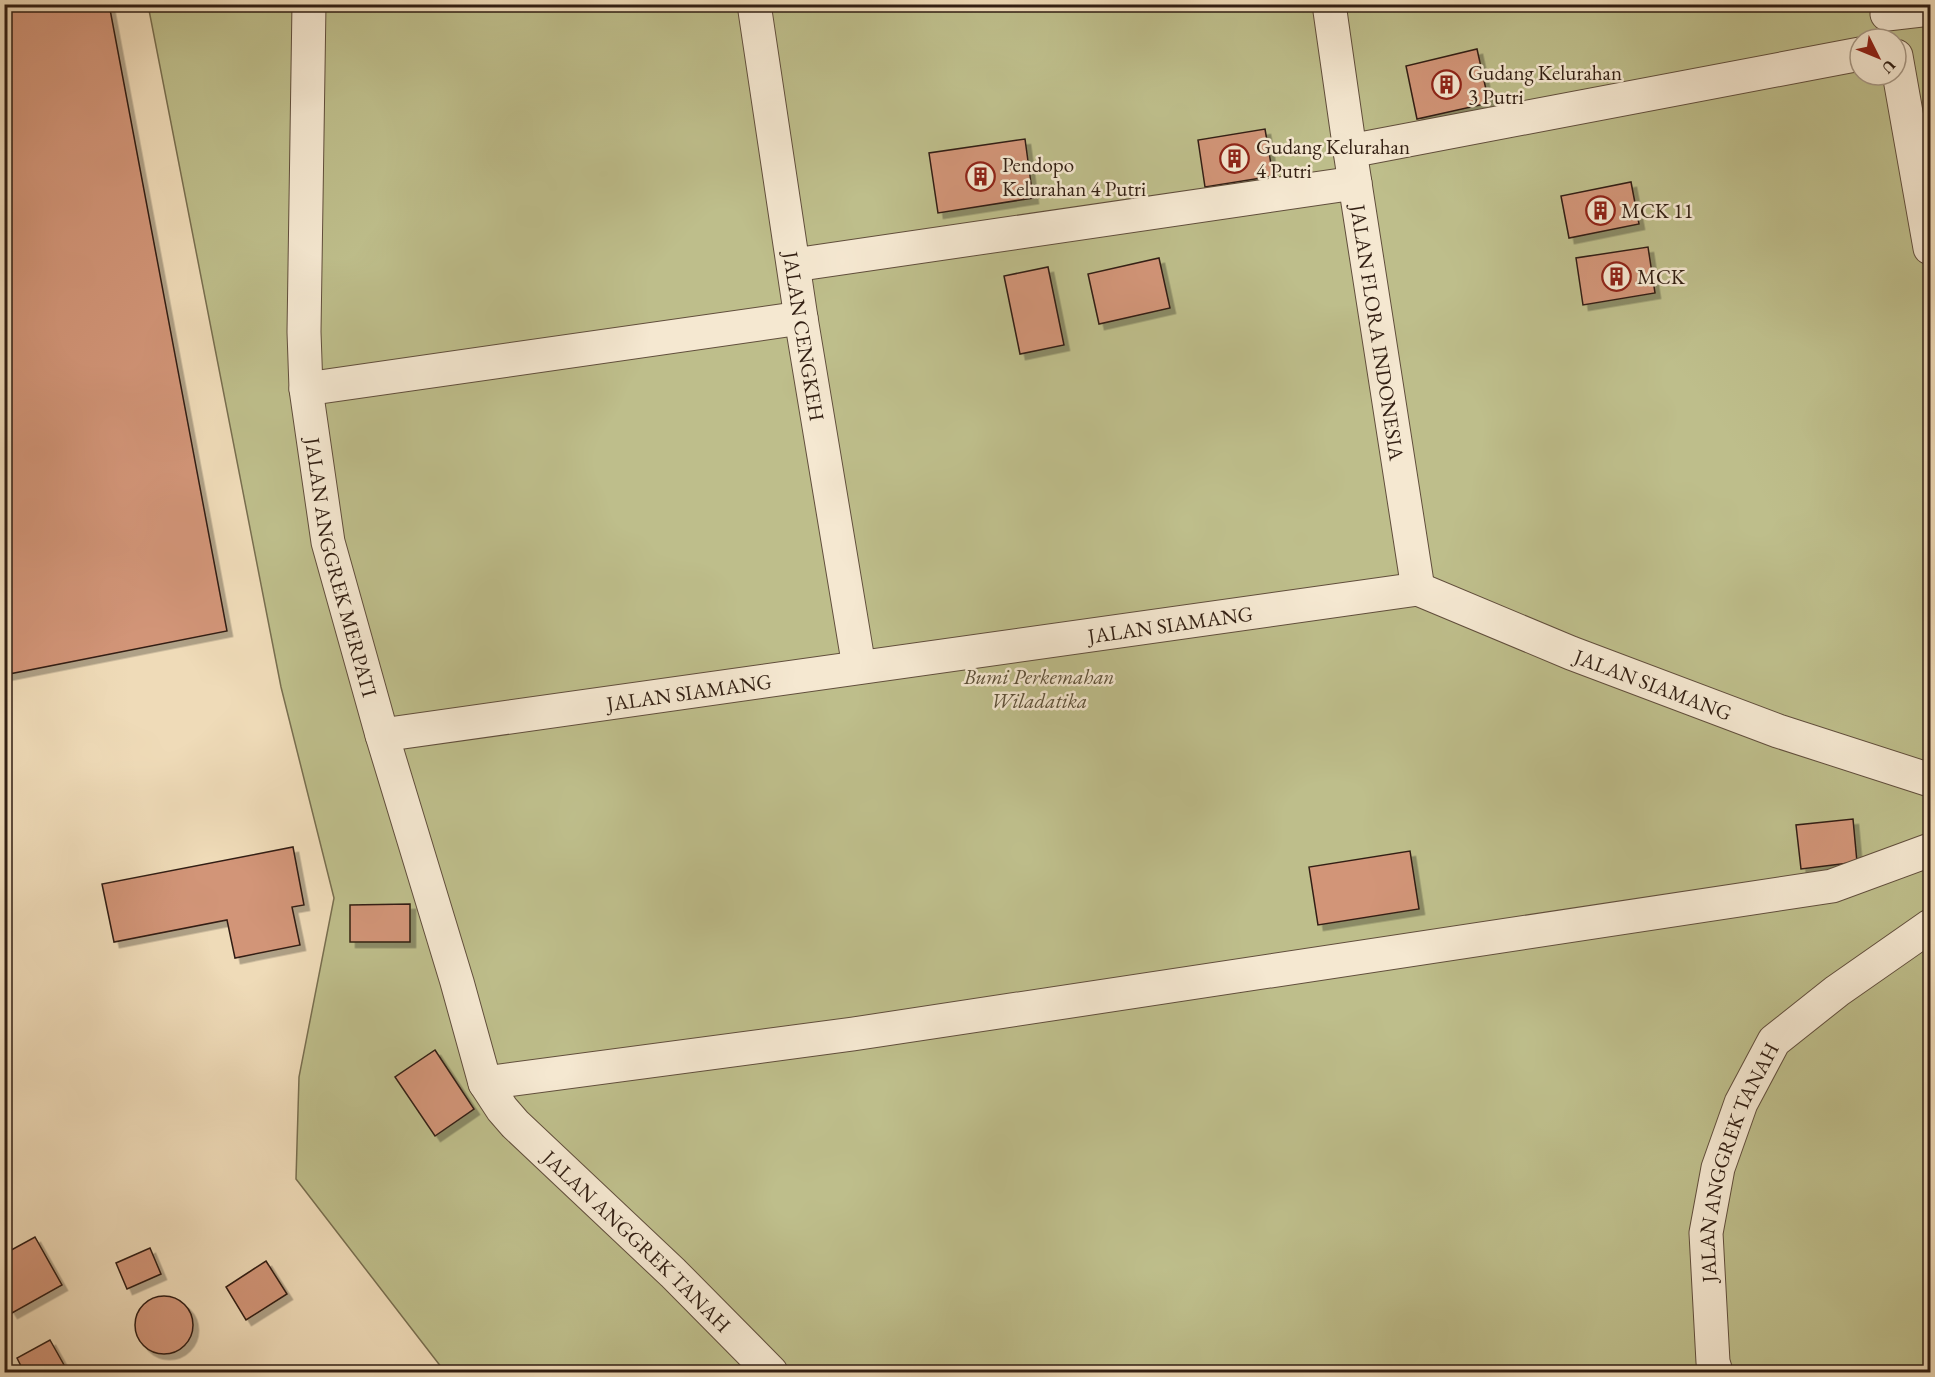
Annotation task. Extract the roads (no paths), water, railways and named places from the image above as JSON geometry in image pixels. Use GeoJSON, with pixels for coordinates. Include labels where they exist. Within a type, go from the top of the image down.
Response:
{"type":"FeatureCollection","features":[{"type":"Feature","properties":{"kind":"street","name":"JALAN ANGGREK MERPATI"},"geometry":{"type":"LineString","coordinates":[[309,4],[304,332],[306,389],[328,542],[382,735],[494,1096]]}},
{"type":"Feature","properties":{"kind":"street","name":"JALAN CENGKEH"},"geometry":{"type":"LineString","coordinates":[[754,4],[801,318],[859,667]]}},
{"type":"Feature","properties":{"kind":"street","name":"JALAN FLORA INDONESIA"},"geometry":{"type":"LineString","coordinates":[[1329,4],[1418,589]]}},
{"type":"Feature","properties":{"kind":"street"},"geometry":{"type":"LineString","coordinates":[[1888,19],[1930,9]]}},
{"type":"Feature","properties":{"kind":"street"},"geometry":{"type":"LineString","coordinates":[[1350,151],[1848,56]]}},
{"type":"Feature","properties":{"kind":"street"},"geometry":{"type":"LineString","coordinates":[[1901,87],[1930,248]]}},
{"type":"Feature","properties":{"kind":"street"},"geometry":{"type":"LineString","coordinates":[[794,265],[1355,183]]}},
{"type":"Feature","properties":{"kind":"street"},"geometry":{"type":"LineString","coordinates":[[306,389],[801,318]]}},
{"type":"Feature","properties":{"kind":"street","name":"JALAN SIAMANG"},"geometry":{"type":"LineString","coordinates":[[382,735],[1418,589],[1571,653],[1778,731],[1930,780]]}},
{"type":"Feature","properties":{"kind":"street"},"geometry":{"type":"LineString","coordinates":[[494,1096],[865,1032],[1832,886],[1930,850]]}},
{"type":"Feature","properties":{"kind":"street","name":"JALAN ANGGREK TANAH"},"geometry":{"type":"LineString","coordinates":[[1716,1372],[1713,1362],[1706,1233],[1718,1168],[1741,1103],[1774,1041],[1836,990],[1930,926]]}},
{"type":"Feature","properties":{"kind":"street","name":"JALAN ANGGREK TANAH"},"geometry":{"type":"LineString","coordinates":[[494,1096],[526,1136],[673,1274],[771,1372]]}},
{"type":"Feature","properties":{"kind":"place","name":"Gudang Kelurahan 3 Putri"},"geometry":{"type":"Point","coordinates":[1447,84]}},
{"type":"Feature","properties":{"kind":"place","name":"Gudang Kelurahan 4 Putri"},"geometry":{"type":"Point","coordinates":[1235,158]}},
{"type":"Feature","properties":{"kind":"place","name":"Pendopo Kelurahan 4 Putri"},"geometry":{"type":"Point","coordinates":[981,176]}},
{"type":"Feature","properties":{"kind":"place","name":"MCK 11"},"geometry":{"type":"Point","coordinates":[1600,210]}},
{"type":"Feature","properties":{"kind":"place","name":"MCK"},"geometry":{"type":"Point","coordinates":[1616,276]}},
{"type":"Feature","properties":{"kind":"park label","name":"Bumi Perkemahan Wiladatika"},"geometry":{"type":"Point","coordinates":[1039,688]}}]}
